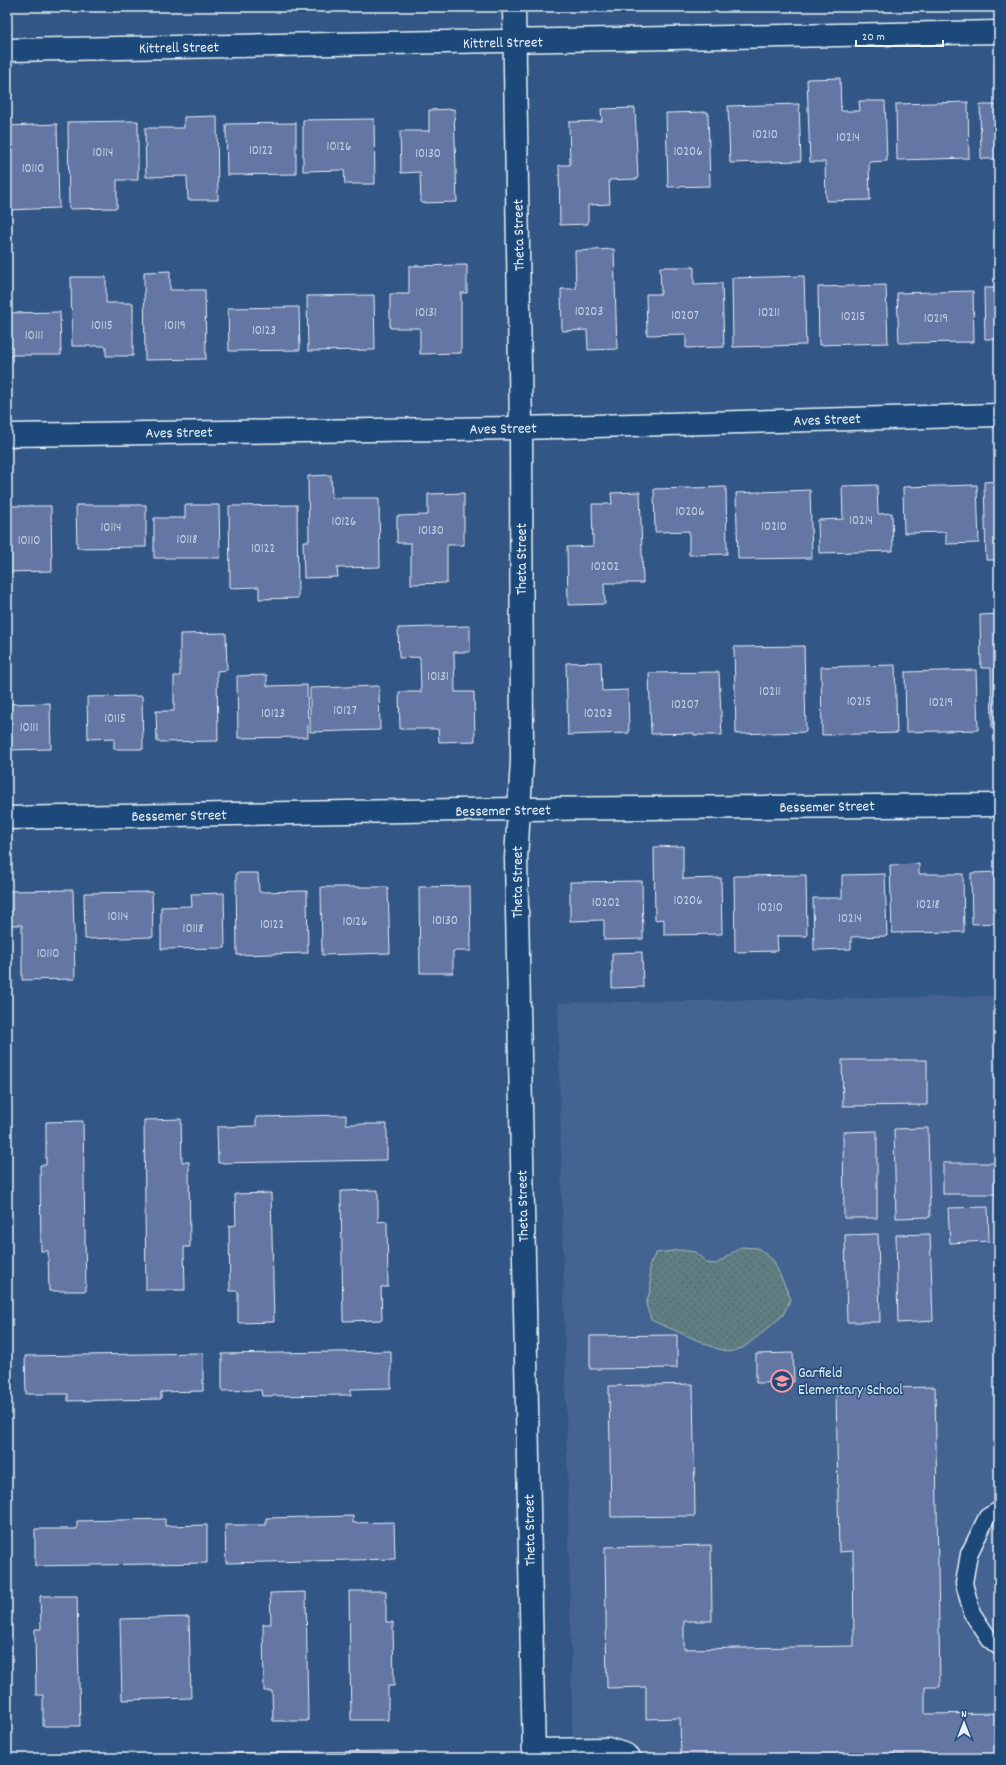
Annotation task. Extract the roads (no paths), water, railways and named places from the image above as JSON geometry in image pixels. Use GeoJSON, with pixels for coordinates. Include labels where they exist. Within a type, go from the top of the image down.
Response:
{"type":"FeatureCollection","features":[{"type":"Feature","properties":{"kind":"street","name":"Theta Street"},"geometry":{"type":"LineString","coordinates":[[514,7],[521,428],[522,761],[516,865],[534,1752]]}},
{"type":"Feature","properties":{"kind":"street","name":"Kittrell Street"},"geometry":{"type":"LineString","coordinates":[[7,50],[999,32]]}},
{"type":"Feature","properties":{"kind":"street","name":"Aves Street"},"geometry":{"type":"LineString","coordinates":[[7,435],[521,428],[999,415]]}},
{"type":"Feature","properties":{"kind":"street","name":"Bessemer Street"},"geometry":{"type":"LineString","coordinates":[[7,818],[520,809],[999,805]]}},
{"type":"Feature","properties":{"kind":"lane"},"geometry":{"type":"LineString","coordinates":[[999,1510],[987,1517],[969,1554],[964,1583],[972,1613],[990,1640],[999,1647]]}},
{"type":"Feature","properties":{"kind":"lane"},"geometry":{"type":"LineString","coordinates":[[534,1752],[608,1746],[627,1752],[633,1758]]}},
{"type":"Feature","properties":{"kind":"place","name":"Garfield Elementary School"},"geometry":{"type":"Point","coordinates":[782,1381]}}]}
